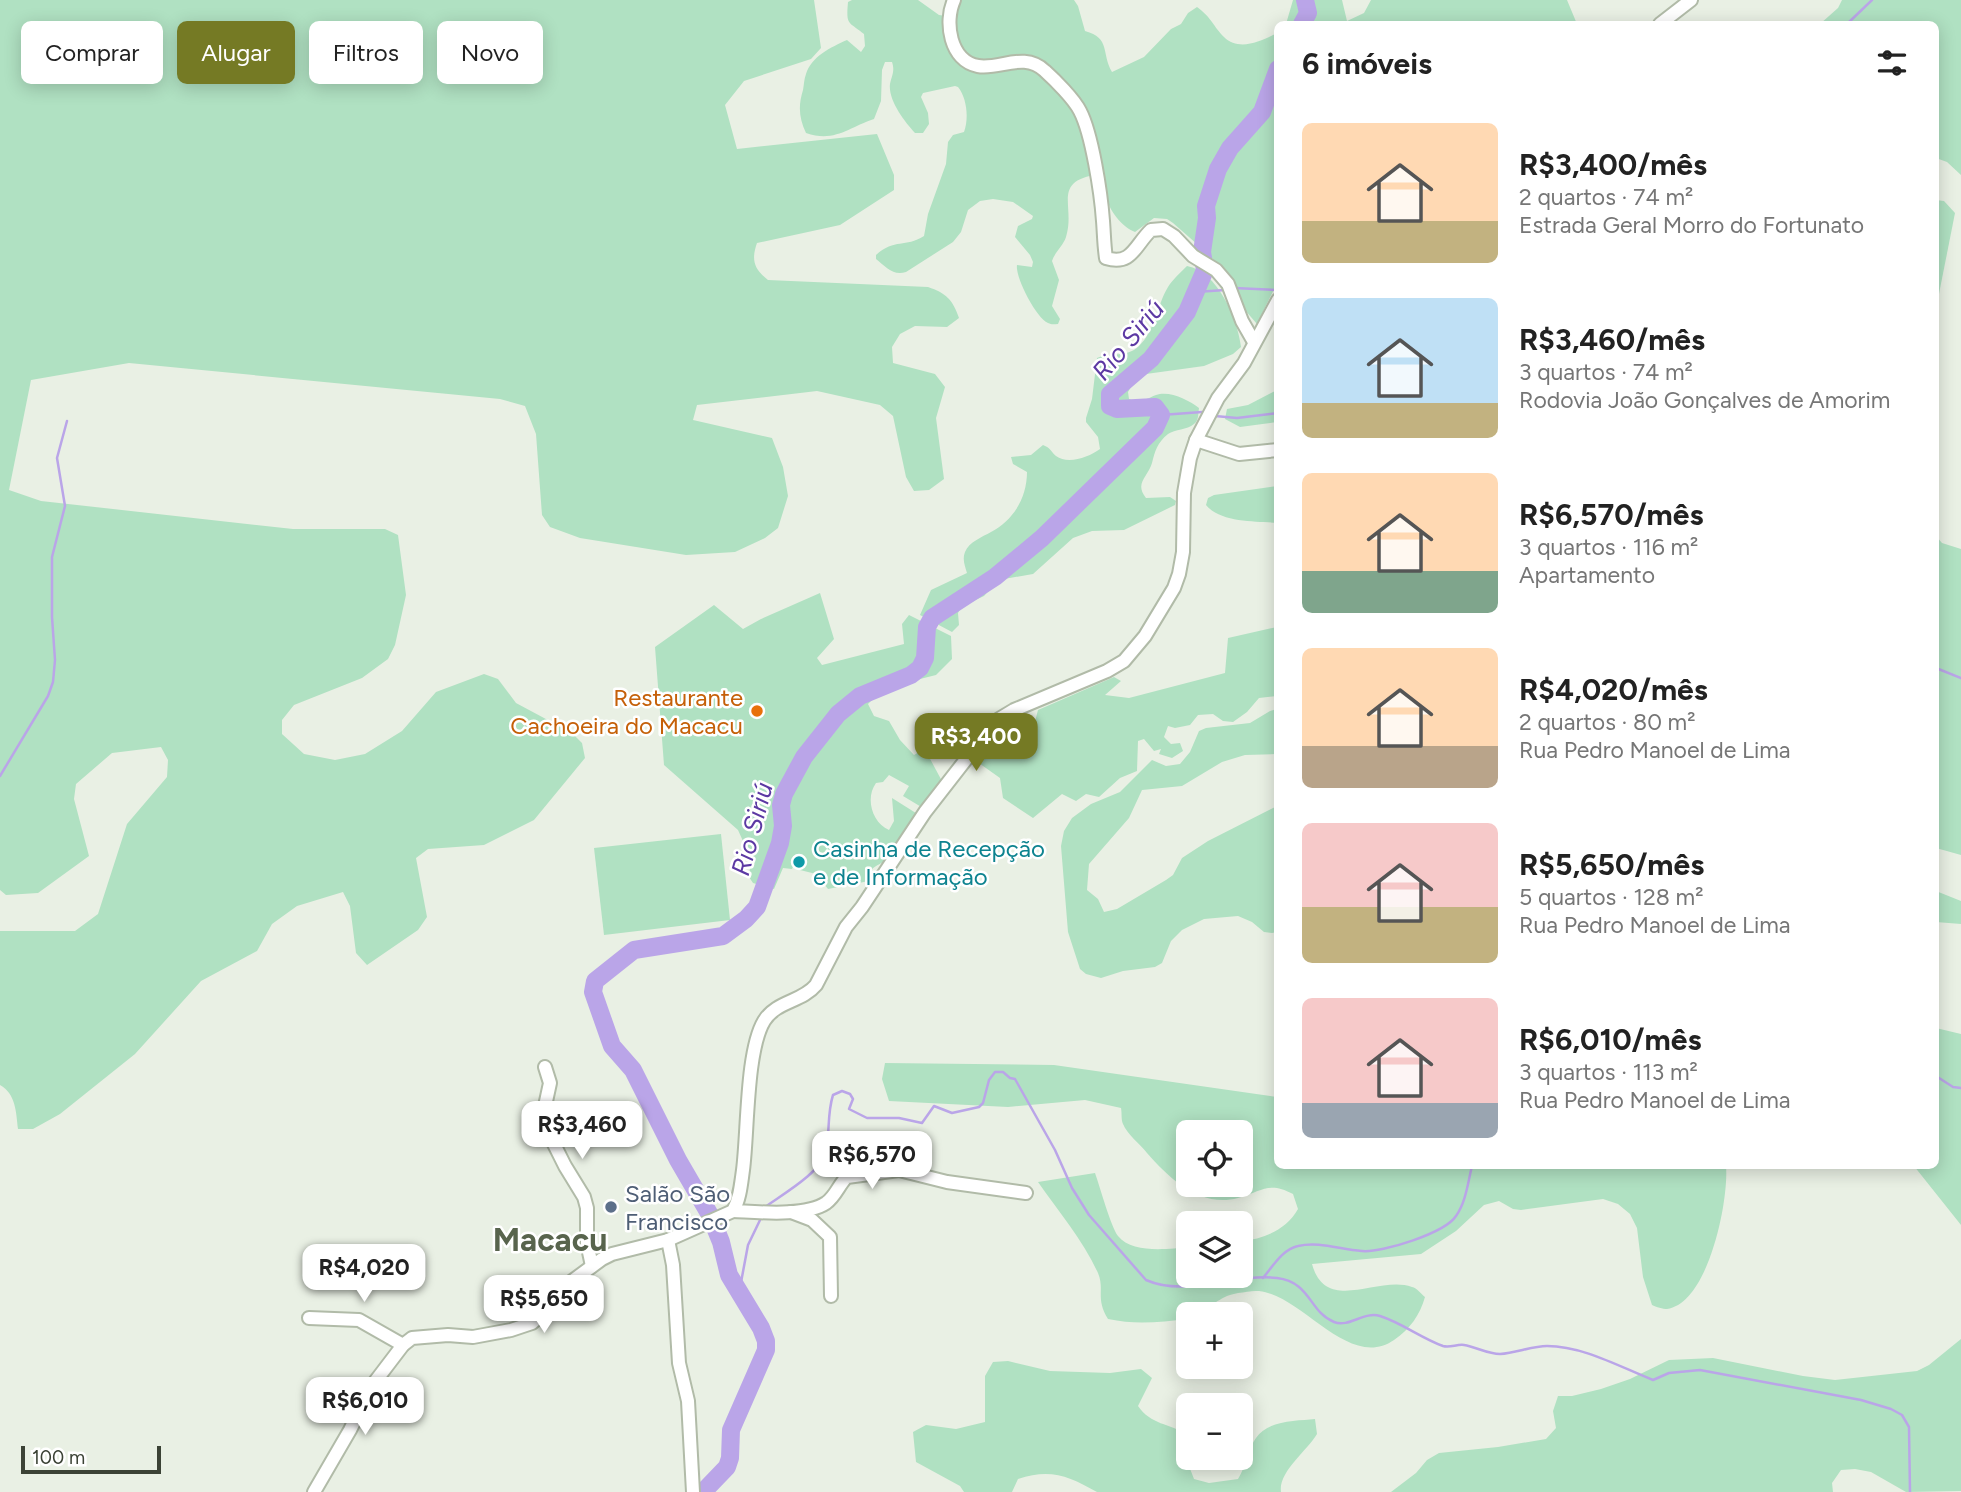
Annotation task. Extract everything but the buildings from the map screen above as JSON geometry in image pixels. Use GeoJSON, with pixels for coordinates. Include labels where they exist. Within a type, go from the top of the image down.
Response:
{"type":"FeatureCollection","features":[{"type":"Feature","properties":{"kind":"street"},"geometry":{"type":"LineString","coordinates":[[954,0],[950,9],[951,43],[966,60],[981,66],[1006,62],[1036,64],[1044,69],[1082,114],[1103,220],[1107,258],[1125,260],[1151,230],[1163,229],[1228,284],[1242,321],[1254,342]]}},
{"type":"Feature","properties":{"kind":"street"},"geometry":{"type":"LineString","coordinates":[[1665,21],[1691,0]]}},
{"type":"Feature","properties":{"kind":"street"},"geometry":{"type":"LineString","coordinates":[[733,1211],[737,1205],[743,1171],[755,1048],[765,1018],[773,1009],[811,992],[846,927],[892,860],[945,785],[999,719],[1014,710],[1107,671],[1124,661],[1138,646],[1179,574],[1183,552],[1184,493],[1196,440],[1218,398],[1244,363],[1274,307]]}},
{"type":"Feature","properties":{"kind":"street"},"geometry":{"type":"LineString","coordinates":[[1196,440],[1240,454],[1274,450]]}},
{"type":"Feature","properties":{"kind":"street"},"geometry":{"type":"LineString","coordinates":[[545,1067],[551,1083],[545,1118],[553,1142],[584,1197],[587,1208],[587,1243],[592,1266]]}},
{"type":"Feature","properties":{"kind":"street"},"geometry":{"type":"LineString","coordinates":[[314,1492],[371,1387],[403,1345],[412,1338],[448,1335],[473,1337],[511,1331],[532,1323],[547,1310],[564,1287],[612,1254],[668,1240],[733,1211],[791,1212],[825,1204],[847,1177],[889,1170],[947,1182],[1026,1193]]}},
{"type":"Feature","properties":{"kind":"street"},"geometry":{"type":"LineString","coordinates":[[791,1212],[813,1220],[822,1226],[830,1237],[831,1296]]}},
{"type":"Feature","properties":{"kind":"street"},"geometry":{"type":"LineString","coordinates":[[668,1240],[673,1265],[679,1363],[688,1401],[692,1486]]}},
{"type":"Feature","properties":{"kind":"street"},"geometry":{"type":"LineString","coordinates":[[309,1318],[359,1320],[403,1345]]}},
{"type":"Feature","properties":{"kind":"green space"},"geometry":{"type":"Polygon","coordinates":[[[0,0],[814,0],[821,48],[811,59],[744,81],[725,105],[737,149],[877,134],[894,175],[894,190],[840,225],[757,243],[754,259],[757,268],[768,280],[928,287],[948,298],[959,318],[947,327],[915,326],[900,334],[892,347],[893,363],[935,374],[945,387],[936,418],[944,479],[929,490],[914,491],[906,477],[893,416],[880,405],[817,391],[697,405],[693,420],[772,438],[783,467],[788,496],[778,528],[765,538],[735,552],[686,555],[580,538],[550,527],[542,515],[536,434],[525,406],[500,399],[129,363],[31,380],[9,490],[41,501],[293,529],[385,529],[398,535],[406,595],[395,645],[388,659],[362,678],[294,705],[282,720],[282,734],[304,754],[335,760],[365,754],[402,731],[436,692],[484,674],[498,679],[516,703],[572,733],[582,743],[585,758],[534,820],[484,845],[428,849],[416,858],[427,917],[418,930],[367,965],[356,953],[350,906],[343,892],[297,906],[272,924],[257,951],[201,981],[135,1054],[60,1114],[33,1129],[18,1129],[12,1098],[0,1085],[0,931],[75,931],[98,914],[127,824],[167,777],[168,760],[161,747],[112,753],[76,784],[74,799],[89,856],[38,893],[6,895],[0,890],[0,0]]]}},
{"type":"Feature","properties":{"kind":"green space"},"geometry":{"type":"Polygon","coordinates":[[[918,0],[939,15],[946,16],[956,12],[962,0],[1074,0],[1085,31],[1102,42],[1112,72],[1144,57],[1197,7],[1224,37],[1236,44],[1258,42],[1274,34],[1274,289],[1257,324],[1238,302],[1230,277],[1173,223],[1167,219],[1154,218],[1135,232],[1122,224],[1110,206],[1100,174],[1075,182],[1068,196],[1066,237],[1052,261],[1059,280],[1052,306],[1060,319],[1058,324],[1043,320],[1027,297],[1019,278],[1017,265],[1032,267],[1033,262],[1015,237],[1018,226],[1033,216],[1013,202],[993,199],[980,201],[968,210],[961,232],[953,242],[906,272],[897,273],[886,268],[876,259],[876,255],[889,247],[924,236],[928,214],[946,164],[948,142],[953,135],[964,132],[966,109],[958,87],[923,93],[921,97],[928,113],[929,124],[923,133],[915,133],[894,103],[890,90],[893,65],[892,62],[885,62],[882,70],[881,101],[874,119],[834,135],[816,136],[806,133],[800,107],[805,78],[812,62],[822,53],[847,40],[861,52],[865,46],[864,34],[848,19],[848,2],[918,0]]]}},
{"type":"Feature","properties":{"kind":"green space"},"geometry":{"type":"Polygon","coordinates":[[[1293,0],[1342,0],[1347,21],[1287,21],[1293,0]]]}},
{"type":"Feature","properties":{"kind":"green space"},"geometry":{"type":"Polygon","coordinates":[[[1371,0],[1567,0],[1576,21],[1347,21],[1364,13],[1371,0]]]}},
{"type":"Feature","properties":{"kind":"green space"},"geometry":{"type":"Polygon","coordinates":[[[1842,0],[1961,0],[1961,175],[1947,162],[1939,159],[1939,21],[1823,21],[1838,8],[1842,0]]]}},
{"type":"Feature","properties":{"kind":"green space"},"geometry":{"type":"Polygon","coordinates":[[[1939,200],[1944,201],[1955,213],[1939,294],[1939,200]]]}},
{"type":"Feature","properties":{"kind":"green space"},"geometry":{"type":"Polygon","coordinates":[[[1187,266],[1208,277],[1224,298],[1236,323],[1241,347],[1233,354],[1204,366],[1146,374],[1134,382],[1128,392],[1129,399],[1137,401],[1161,394],[1173,395],[1199,408],[1198,419],[1194,424],[1171,432],[1161,441],[1141,488],[1146,498],[1170,497],[1176,501],[1175,505],[1124,530],[1092,531],[1073,538],[1033,574],[1004,579],[984,596],[961,607],[958,613],[959,625],[952,632],[920,615],[931,590],[967,573],[964,557],[969,545],[999,527],[1018,507],[1025,490],[1027,472],[1013,464],[1011,457],[1031,455],[1043,445],[1056,456],[1066,460],[1084,457],[1100,449],[1098,437],[1086,422],[1097,358],[1129,352],[1139,346],[1149,333],[1168,287],[1187,266]]]}},
{"type":"Feature","properties":{"kind":"green space"},"geometry":{"type":"Polygon","coordinates":[[[1274,392],[1274,422],[1240,427],[1225,419],[1227,409],[1248,405],[1274,392]]]}},
{"type":"Feature","properties":{"kind":"green space"},"geometry":{"type":"Polygon","coordinates":[[[1274,486],[1274,523],[1220,515],[1206,505],[1208,498],[1274,486]]]}},
{"type":"Feature","properties":{"kind":"green space"},"geometry":{"type":"Polygon","coordinates":[[[1939,540],[1961,549],[1961,855],[1939,849],[1939,540]]]}},
{"type":"Feature","properties":{"kind":"green space"},"geometry":{"type":"Polygon","coordinates":[[[820,593],[834,639],[817,658],[822,665],[904,644],[902,624],[909,615],[951,636],[952,659],[936,675],[884,688],[868,704],[874,716],[889,721],[900,740],[914,755],[936,742],[928,755],[943,783],[923,808],[903,796],[909,786],[889,775],[883,782],[876,783],[871,796],[872,810],[883,827],[889,830],[894,821],[892,798],[919,815],[893,854],[872,869],[869,881],[828,889],[816,874],[800,870],[804,861],[797,858],[792,869],[783,868],[774,889],[753,883],[749,877],[751,859],[738,830],[664,765],[655,647],[714,605],[743,629],[820,593]]]}},
{"type":"Feature","properties":{"kind":"green space"},"geometry":{"type":"Polygon","coordinates":[[[1274,628],[1274,696],[1259,698],[1247,712],[1233,722],[1223,721],[1213,714],[1198,715],[1190,725],[1175,728],[1168,726],[1164,737],[1171,744],[1180,743],[1183,751],[1172,758],[1159,754],[1161,749],[1154,751],[1144,739],[1138,741],[1137,771],[1120,778],[1099,797],[1086,794],[1076,801],[1062,794],[1033,818],[1003,798],[1000,778],[976,761],[1006,753],[1026,756],[1038,710],[1114,677],[1121,681],[1105,695],[1129,698],[1225,673],[1228,638],[1274,628]]]}},
{"type":"Feature","properties":{"kind":"green space"},"geometry":{"type":"Polygon","coordinates":[[[1274,710],[1274,754],[1245,755],[1222,762],[1182,786],[1142,790],[1129,818],[1089,864],[1087,890],[1098,899],[1104,912],[1117,909],[1173,875],[1182,858],[1208,841],[1274,808],[1274,933],[1264,932],[1252,922],[1238,916],[1204,919],[1182,930],[1171,941],[1162,963],[1155,967],[1123,971],[1101,978],[1086,974],[1080,969],[1068,932],[1061,846],[1064,831],[1072,818],[1091,804],[1120,792],[1152,760],[1166,766],[1180,764],[1190,752],[1199,731],[1250,723],[1274,710]]]}},
{"type":"Feature","properties":{"kind":"green space"},"geometry":{"type":"Polygon","coordinates":[[[721,834],[730,920],[604,935],[594,848],[721,834]]]}},
{"type":"Feature","properties":{"kind":"green space"},"geometry":{"type":"Polygon","coordinates":[[[1939,892],[1961,901],[1961,924],[1939,922],[1939,892]]]}},
{"type":"Feature","properties":{"kind":"green space"},"geometry":{"type":"Polygon","coordinates":[[[1939,1029],[1961,1034],[1961,1225],[1916,1169],[1939,1169],[1939,1029]]]}},
{"type":"Feature","properties":{"kind":"green space"},"geometry":{"type":"Polygon","coordinates":[[[885,1063],[1054,1065],[1274,1097],[1274,1169],[1726,1169],[1724,1201],[1720,1224],[1705,1270],[1694,1289],[1682,1302],[1667,1309],[1652,1305],[1643,1277],[1637,1228],[1630,1214],[1618,1204],[1603,1199],[1521,1210],[1513,1209],[1499,1201],[1484,1205],[1456,1231],[1421,1254],[1312,1264],[1319,1279],[1329,1287],[1341,1291],[1399,1285],[1414,1288],[1425,1297],[1410,1326],[1394,1340],[1377,1347],[1360,1346],[1343,1339],[1292,1305],[1259,1291],[1227,1296],[1217,1302],[1176,1302],[1176,1320],[1118,1321],[1108,1319],[1101,1300],[1100,1279],[1092,1261],[1038,1182],[1095,1173],[1115,1231],[1124,1242],[1141,1248],[1176,1248],[1176,1288],[1253,1288],[1253,1239],[1266,1236],[1287,1223],[1298,1209],[1293,1194],[1278,1188],[1253,1193],[1253,1120],[1176,1120],[1176,1181],[1125,1128],[1121,1108],[1085,1100],[1008,1107],[889,1101],[882,1079],[885,1063]]]}},
{"type":"Feature","properties":{"kind":"green space"},"geometry":{"type":"Polygon","coordinates":[[[1205,1197],[1241,1197],[1224,1200],[1205,1197]]]}},
{"type":"Feature","properties":{"kind":"green space"},"geometry":{"type":"Polygon","coordinates":[[[1961,1339],[1961,1491],[1906,1492],[1871,1472],[1855,1469],[1841,1470],[1832,1483],[1833,1492],[1391,1492],[1416,1473],[1427,1460],[1439,1453],[1546,1439],[1556,1428],[1553,1411],[1558,1396],[1572,1396],[1601,1389],[1630,1379],[1669,1360],[1713,1358],[1835,1380],[1917,1371],[1929,1365],[1961,1339]]]}},
{"type":"Feature","properties":{"kind":"green space"},"geometry":{"type":"Polygon","coordinates":[[[1008,1361],[1050,1371],[1110,1373],[1141,1369],[1152,1378],[1138,1406],[1149,1417],[1176,1429],[1176,1470],[1191,1470],[1194,1479],[1209,1483],[1238,1479],[1242,1470],[1253,1470],[1253,1444],[1261,1432],[1268,1428],[1283,1422],[1315,1419],[1317,1434],[1288,1469],[1281,1484],[1281,1492],[1097,1492],[1059,1475],[1040,1474],[1018,1479],[1012,1492],[964,1492],[960,1486],[916,1462],[913,1432],[926,1425],[956,1429],[985,1422],[985,1376],[993,1362],[1008,1361]]]}},
{"type":"Feature","properties":{"kind":"waterway","name":"Rio Siriú"},"geometry":{"type":"LineString","coordinates":[[1304,21],[1308,13],[1305,0]]}},
{"type":"Feature","properties":{"kind":"waterway"},"geometry":{"type":"LineString","coordinates":[[1850,21],[1872,0]]}},
{"type":"Feature","properties":{"kind":"waterway","name":"Rio Siriú"},"geometry":{"type":"LineString","coordinates":[[703,1492],[727,1467],[731,1430],[766,1350],[766,1341],[729,1275],[721,1242],[710,1215],[678,1160],[633,1070],[612,1046],[593,992],[595,981],[634,950],[723,936],[746,919],[757,907],[780,843],[784,794],[804,757],[838,714],[860,696],[911,675],[920,668],[925,658],[927,627],[932,618],[995,577],[1042,538],[1155,428],[1161,415],[1155,407],[1117,409],[1110,406],[1110,394],[1151,359],[1187,312],[1205,270],[1202,252],[1206,206],[1218,169],[1230,148],[1262,112],[1274,80]]}},
{"type":"Feature","properties":{"kind":"waterway"},"geometry":{"type":"LineString","coordinates":[[1234,288],[1274,290]]}},
{"type":"Feature","properties":{"kind":"waterway"},"geometry":{"type":"LineString","coordinates":[[1196,292],[1225,290]]}},
{"type":"Feature","properties":{"kind":"waterway"},"geometry":{"type":"LineString","coordinates":[[1161,415],[1202,412]]}},
{"type":"Feature","properties":{"kind":"waterway"},"geometry":{"type":"LineString","coordinates":[[1215,416],[1237,418],[1274,413]]}},
{"type":"Feature","properties":{"kind":"waterway"},"geometry":{"type":"LineString","coordinates":[[0,776],[48,696],[53,682],[55,660],[52,557],[65,506],[57,458],[67,421]]}},
{"type":"Feature","properties":{"kind":"waterway"},"geometry":{"type":"LineString","coordinates":[[1939,669],[1961,678]]}},
{"type":"Feature","properties":{"kind":"waterway"},"geometry":{"type":"LineString","coordinates":[[765,1207],[810,1175],[823,1159],[833,1095],[842,1091],[850,1094],[853,1099],[849,1109],[867,1118],[899,1118],[922,1123],[934,1106],[952,1113],[979,1107],[983,1103],[989,1080],[995,1072],[1003,1072],[1015,1079],[1089,1215],[1146,1280],[1178,1287],[1260,1277],[1277,1278],[1297,1285],[1319,1311],[1334,1322],[1345,1323],[1368,1316],[1380,1316],[1443,1346],[1464,1345],[1500,1354],[1541,1346],[1561,1347],[1601,1358],[1653,1380],[1669,1373],[1700,1370],[1861,1400],[1902,1415],[1909,1427],[1910,1492]]}},
{"type":"Feature","properties":{"kind":"waterway"},"geometry":{"type":"LineString","coordinates":[[1939,1078],[1953,1087],[1961,1088]]}},
{"type":"Feature","properties":{"kind":"waterway"},"geometry":{"type":"LineString","coordinates":[[1263,1278],[1283,1254],[1298,1246],[1330,1246],[1371,1251],[1412,1241],[1439,1229],[1456,1216],[1462,1205],[1471,1169]]}},
{"type":"Feature","properties":{"kind":"waterway"},"geometry":{"type":"LineString","coordinates":[[739,1293],[748,1245],[761,1218]]}},
{"type":"Feature","properties":{"kind":"place","name":"Restaurante Cachoeira do Macacu"},"geometry":{"type":"Point","coordinates":[757,711]}},
{"type":"Feature","properties":{"kind":"place","name":"Casinha de Recepção e de Informação"},"geometry":{"type":"Point","coordinates":[799,862]}},
{"type":"Feature","properties":{"kind":"place","name":"Salão São Francisco"},"geometry":{"type":"Point","coordinates":[611,1207]}},
{"type":"Feature","properties":{"kind":"district","name":"Macacu"},"geometry":{"type":"Point","coordinates":[550,1240]}}]}
